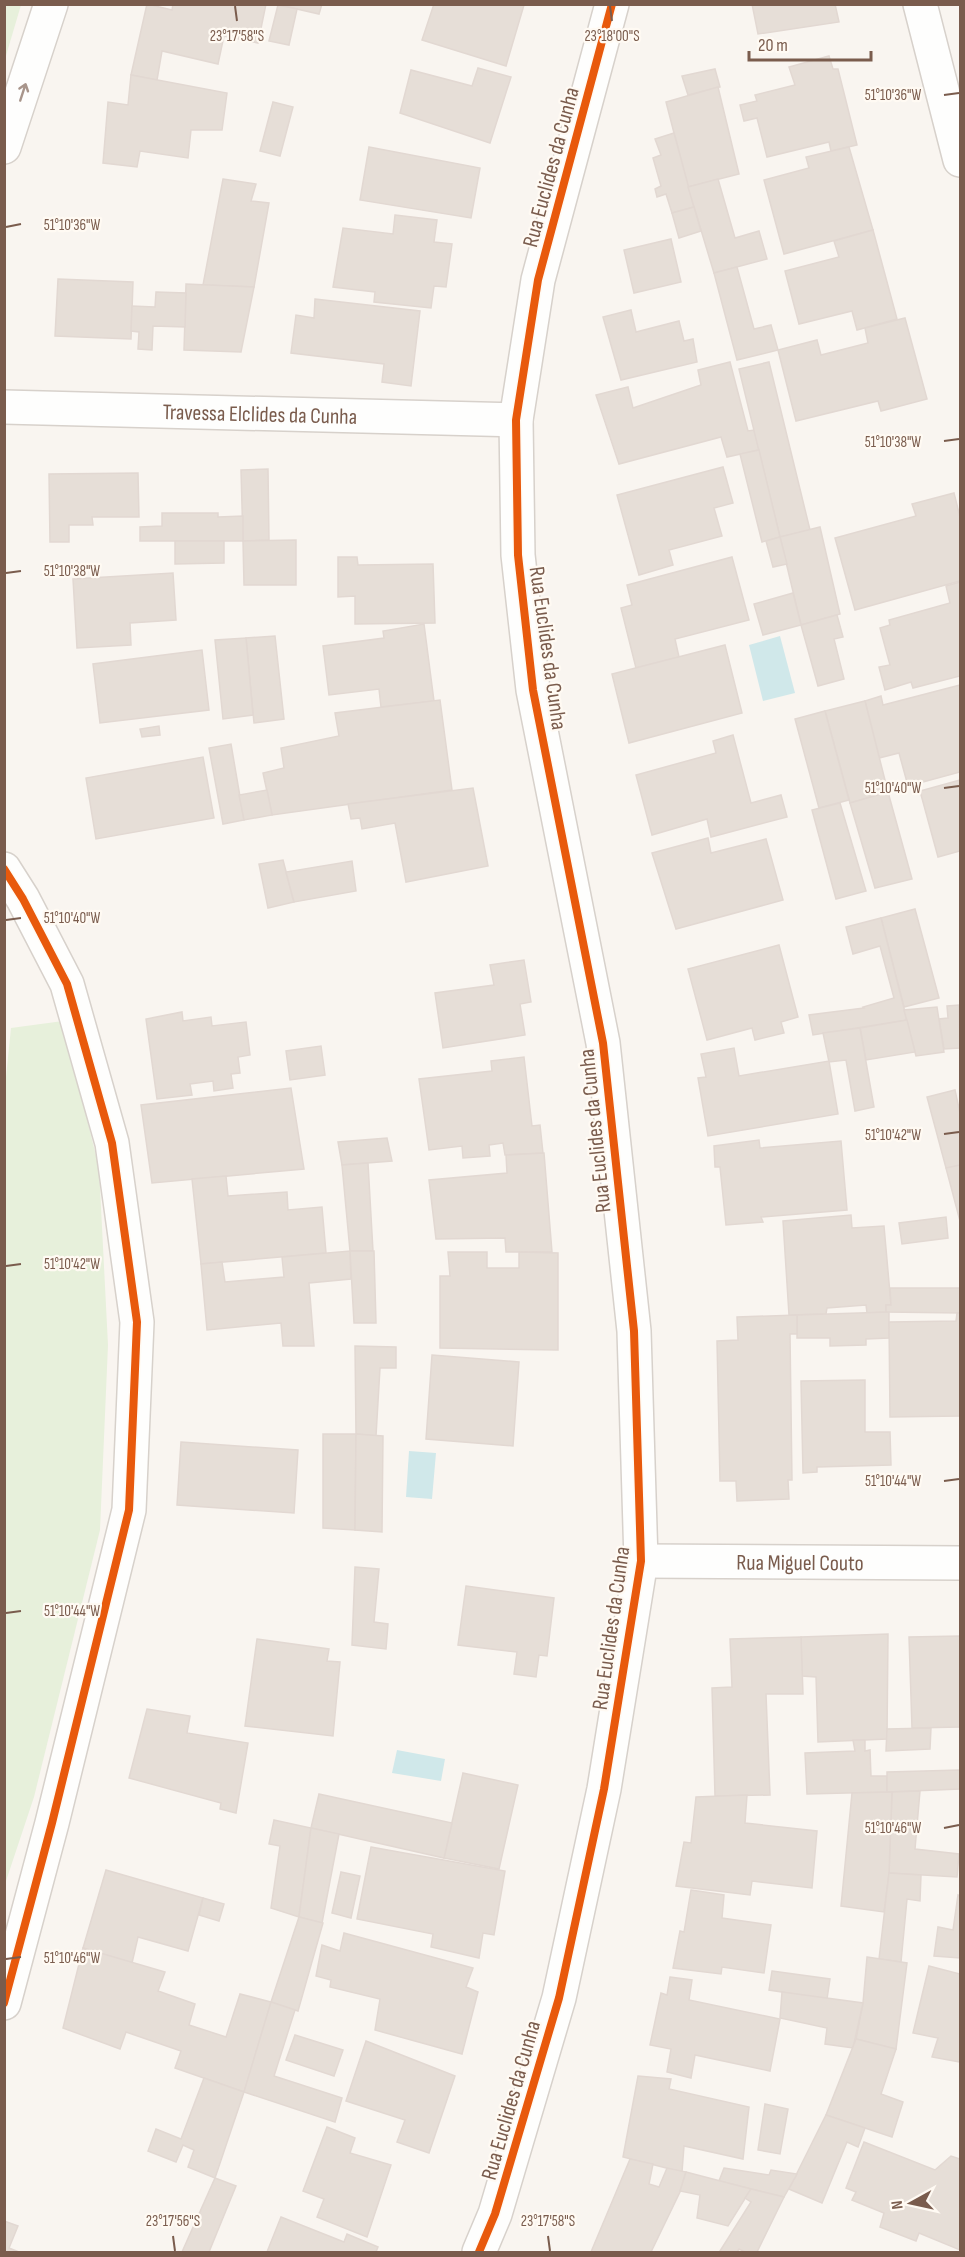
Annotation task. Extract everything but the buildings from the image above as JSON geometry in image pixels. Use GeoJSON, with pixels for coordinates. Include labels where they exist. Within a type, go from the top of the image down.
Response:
{"type":"FeatureCollection","features":[{"type":"Feature","properties":{"kind":"street"},"geometry":{"type":"LineString","coordinates":[[4,147],[51,4]]}},
{"type":"Feature","properties":{"kind":"street","name":"Rua Euclides da Cunha"},"geometry":{"type":"LineString","coordinates":[[479,2253],[495,2214],[559,1998],[604,1789],[641,1560],[634,1331],[606,1066],[533,690],[518,555],[516,420],[538,280],[612,4]]}},
{"type":"Feature","properties":{"kind":"street"},"geometry":{"type":"LineString","coordinates":[[920,4],[960,159]]}},
{"type":"Feature","properties":{"kind":"street","name":"Travessa Elclides da Cunha"},"geometry":{"type":"LineString","coordinates":[[4,407],[516,420]]}},
{"type":"Feature","properties":{"kind":"street"},"geometry":{"type":"LineString","coordinates":[[4,869],[23,899],[67,984],[112,1143],[137,1323],[129,1510],[52,1823],[4,2002]]}},
{"type":"Feature","properties":{"kind":"street","name":"Rua Miguel Couto"},"geometry":{"type":"LineString","coordinates":[[641,1560],[960,1563]]}},
{"type":"Feature","properties":{"kind":"green space"},"geometry":{"type":"Polygon","coordinates":[[[4,5],[21,5],[5,59],[4,5]]]}},
{"type":"Feature","properties":{"kind":"green space"},"geometry":{"type":"Polygon","coordinates":[[[63,1021],[99,1168],[108,1345],[100,1530],[34,1797],[5,1884],[5,1087],[11,1028],[63,1021]]]}},
{"type":"Feature","properties":{"kind":"water"},"geometry":{"type":"Polygon","coordinates":[[[780,636],[795,693],[763,701],[749,645],[780,636]]]}},
{"type":"Feature","properties":{"kind":"water"},"geometry":{"type":"Polygon","coordinates":[[[409,1451],[436,1453],[432,1499],[406,1497],[409,1451]]]}},
{"type":"Feature","properties":{"kind":"water"},"geometry":{"type":"Polygon","coordinates":[[[397,1750],[445,1759],[441,1781],[392,1773],[397,1750]]]}},
{"type":"Feature","properties":{"kind":"cycle path"},"geometry":{"type":"LineString","coordinates":[[479,2252],[495,2214],[559,1998],[604,1789],[641,1561],[634,1331],[603,1043],[533,690],[518,555],[516,420],[538,280],[612,4]]}},
{"type":"Feature","properties":{"kind":"cycle path"},"geometry":{"type":"LineString","coordinates":[[4,869],[23,899],[67,984],[112,1143],[137,1322],[129,1510],[52,1823],[4,2003]]}}]}
